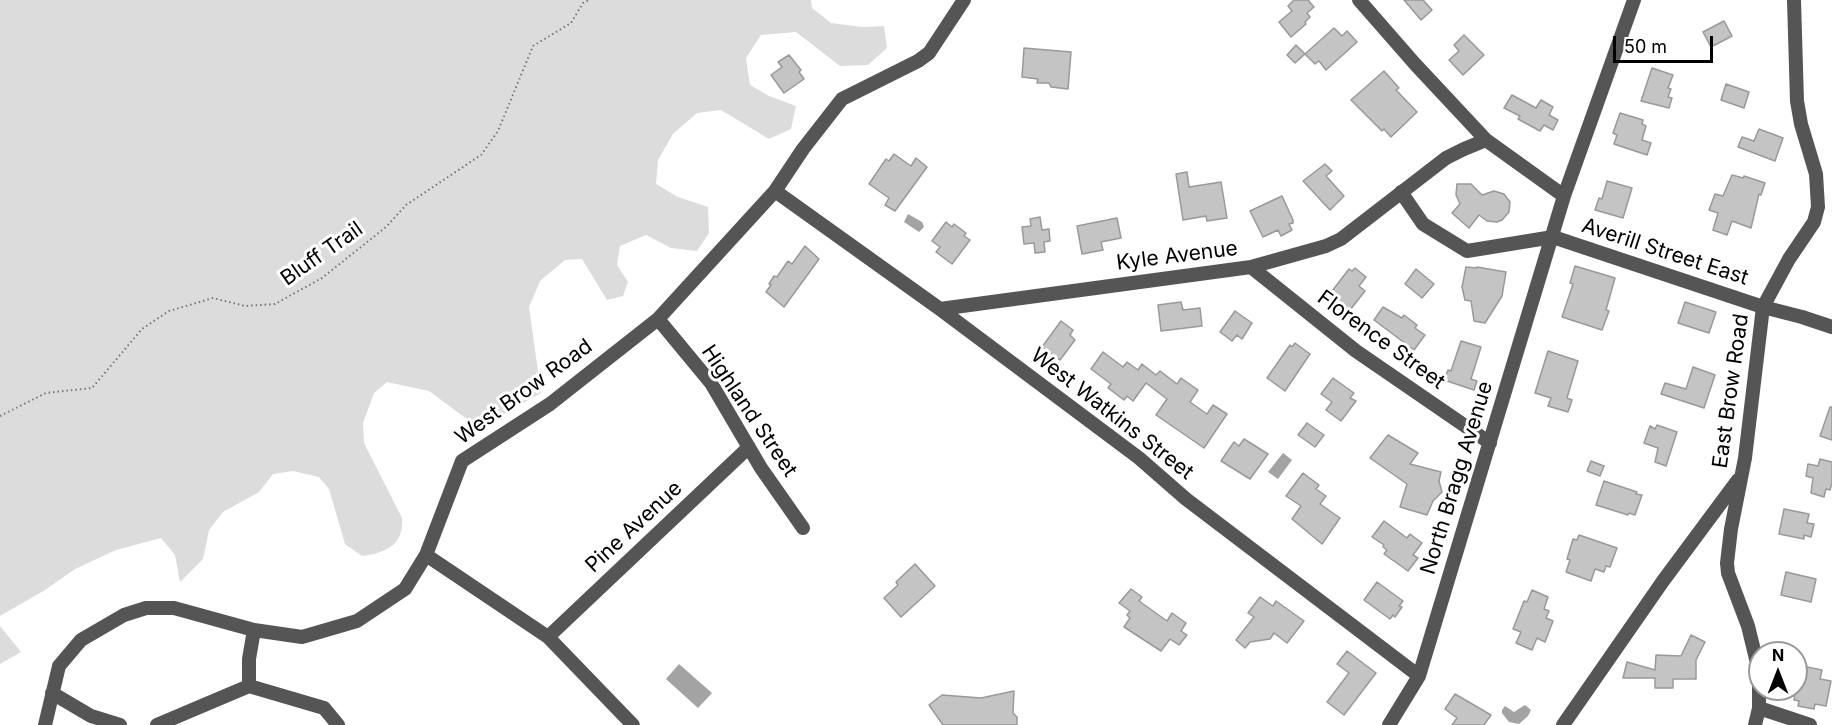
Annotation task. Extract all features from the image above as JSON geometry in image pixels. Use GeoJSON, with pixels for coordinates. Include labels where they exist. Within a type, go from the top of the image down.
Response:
{"type":"FeatureCollection","features":[{"type":"Feature","properties":{"kind":"street","name":"West Brow Road"},"geometry":{"type":"LineString","coordinates":[[45,725],[59,666],[81,640],[124,615],[146,608],[174,609],[254,630],[302,637],[357,621],[405,589],[426,555],[462,461],[550,404],[658,319],[775,191],[803,149],[842,99],[918,61],[929,53],[964,0]]}},
{"type":"Feature","properties":{"kind":"street"},"geometry":{"type":"LineString","coordinates":[[1359,0],[1486,140],[1564,196],[1634,0]]}},
{"type":"Feature","properties":{"kind":"street","name":"East Brow Road"},"geometry":{"type":"LineString","coordinates":[[1755,725],[1759,708],[1759,670],[1748,626],[1728,573],[1728,550],[1741,476],[1763,307],[1789,259],[1814,222],[1818,207],[1816,174],[1798,111],[1795,1]]}},
{"type":"Feature","properties":{"kind":"street","name":"Kyle Avenue"},"geometry":{"type":"LineString","coordinates":[[940,309],[1251,267],[1341,239],[1446,158],[1486,140]]}},
{"type":"Feature","properties":{"kind":"street","name":"West Watkins Street"},"geometry":{"type":"LineString","coordinates":[[775,191],[940,309],[1139,458],[1186,499],[1419,676]]}},
{"type":"Feature","properties":{"kind":"street"},"geometry":{"type":"LineString","coordinates":[[1401,192],[1423,224],[1467,251],[1553,237]]}},
{"type":"Feature","properties":{"kind":"street","name":"North Bragg Avenue"},"geometry":{"type":"LineString","coordinates":[[1389,725],[1419,676],[1564,196]]}},
{"type":"Feature","properties":{"kind":"street","name":"Averill Street East"},"geometry":{"type":"LineString","coordinates":[[1553,237],[1763,307],[1832,327]]}},
{"type":"Feature","properties":{"kind":"street","name":"Florence Street"},"geometry":{"type":"LineString","coordinates":[[1251,267],[1356,351],[1490,443]]}},
{"type":"Feature","properties":{"kind":"street","name":"Highland Street"},"geometry":{"type":"LineString","coordinates":[[658,319],[711,383],[761,468],[803,528]]}},
{"type":"Feature","properties":{"kind":"street","name":"Pine Avenue"},"geometry":{"type":"LineString","coordinates":[[548,637],[749,447]]}},
{"type":"Feature","properties":{"kind":"street"},"geometry":{"type":"LineString","coordinates":[[1563,725],[1663,581],[1741,476]]}},
{"type":"Feature","properties":{"kind":"street"},"geometry":{"type":"LineString","coordinates":[[426,555],[548,637],[633,725]]}},
{"type":"Feature","properties":{"kind":"street"},"geometry":{"type":"LineString","coordinates":[[249,686],[249,659],[254,630]]}},
{"type":"Feature","properties":{"kind":"street"},"geometry":{"type":"LineString","coordinates":[[156,725],[249,686],[324,708],[338,725]]}},
{"type":"Feature","properties":{"kind":"street"},"geometry":{"type":"LineString","coordinates":[[52,693],[92,716],[120,725]]}},
{"type":"Feature","properties":{"kind":"street"},"geometry":{"type":"LineString","coordinates":[[1759,708],[1810,725]]}},
{"type":"Feature","properties":{"kind":"path","name":"Bluff Trail"},"geometry":{"type":"LineString","coordinates":[[0,416],[46,393],[92,388],[142,329],[169,311],[213,298],[244,306],[275,304],[322,278],[386,227],[406,205],[481,155],[498,131],[533,46],[571,23],[583,3],[589,0]]}},
{"type":"Feature","properties":{"kind":"shaded area"},"geometry":{"type":"Polygon","coordinates":[[[0,0],[811,0],[812,8],[831,23],[862,27],[884,26],[887,48],[868,65],[840,66],[796,32],[761,35],[746,58],[750,85],[769,96],[796,106],[791,129],[769,139],[721,110],[697,113],[673,134],[658,160],[656,184],[678,197],[708,207],[709,233],[697,251],[671,248],[646,235],[620,246],[617,265],[628,282],[623,296],[607,300],[582,259],[565,260],[540,281],[529,307],[541,393],[479,428],[429,391],[387,382],[374,393],[363,423],[364,443],[402,518],[402,527],[397,541],[386,550],[362,556],[345,544],[329,489],[319,477],[293,471],[273,474],[259,492],[223,512],[209,530],[203,559],[180,582],[175,555],[161,538],[116,550],[75,569],[45,590],[0,616],[0,0]]]}},
{"type":"Feature","properties":{"kind":"shaded area"},"geometry":{"type":"Polygon","coordinates":[[[908,214],[922,222],[924,227],[919,232],[904,222],[908,214]]]}},
{"type":"Feature","properties":{"kind":"shaded area"},"geometry":{"type":"Polygon","coordinates":[[[1283,453],[1292,460],[1278,479],[1268,472],[1283,453]]]}},
{"type":"Feature","properties":{"kind":"shaded area"},"geometry":{"type":"Polygon","coordinates":[[[0,626],[21,652],[0,664],[0,626]]]}},
{"type":"Feature","properties":{"kind":"shaded area"},"geometry":{"type":"Polygon","coordinates":[[[679,664],[712,693],[698,708],[666,679],[679,664]]]}},
{"type":"Feature","properties":{"kind":"shaded area"},"geometry":{"type":"Polygon","coordinates":[[[1525,705],[1531,710],[1519,724],[1509,722],[1502,713],[1505,706],[1514,712],[1525,705]]]}},
{"type":"Feature","properties":{"kind":"building"},"geometry":{"type":"Polygon","coordinates":[[[1294,0],[1308,0],[1314,7],[1307,13],[1310,17],[1305,22],[1306,24],[1291,37],[1279,22],[1292,11],[1288,6],[1294,0]]]}},
{"type":"Feature","properties":{"kind":"building"},"geometry":{"type":"Polygon","coordinates":[[[1404,0],[1423,0],[1432,10],[1421,20],[1404,0]]]}},
{"type":"Feature","properties":{"kind":"building"},"geometry":{"type":"Polygon","coordinates":[[[1724,21],[1732,36],[1711,47],[1703,32],[1724,21]]]}},
{"type":"Feature","properties":{"kind":"building"},"geometry":{"type":"Polygon","coordinates":[[[1334,28],[1342,36],[1347,31],[1357,42],[1326,70],[1319,61],[1315,64],[1305,54],[1334,28]]]}},
{"type":"Feature","properties":{"kind":"building"},"geometry":{"type":"Polygon","coordinates":[[[1464,35],[1484,55],[1463,75],[1449,60],[1459,51],[1454,45],[1464,35]]]}},
{"type":"Feature","properties":{"kind":"building"},"geometry":{"type":"Polygon","coordinates":[[[1296,45],[1305,54],[1295,63],[1287,55],[1296,45]]]}},
{"type":"Feature","properties":{"kind":"building"},"geometry":{"type":"Polygon","coordinates":[[[1024,48],[1071,52],[1068,89],[1051,87],[1049,83],[1037,83],[1038,79],[1022,77],[1024,48]]]}},
{"type":"Feature","properties":{"kind":"building"},"geometry":{"type":"Polygon","coordinates":[[[789,55],[801,70],[799,72],[804,79],[784,93],[771,75],[782,67],[778,62],[789,55]]]}},
{"type":"Feature","properties":{"kind":"building"},"geometry":{"type":"Polygon","coordinates":[[[1652,68],[1673,75],[1668,88],[1671,89],[1668,97],[1672,98],[1669,108],[1641,101],[1652,68]]]}},
{"type":"Feature","properties":{"kind":"building"},"geometry":{"type":"Polygon","coordinates":[[[1384,71],[1399,88],[1396,90],[1417,112],[1391,137],[1351,100],[1384,71]]]}},
{"type":"Feature","properties":{"kind":"building"},"geometry":{"type":"Polygon","coordinates":[[[1726,84],[1749,92],[1744,108],[1721,100],[1726,84]]]}},
{"type":"Feature","properties":{"kind":"building"},"geometry":{"type":"Polygon","coordinates":[[[1512,95],[1536,108],[1541,100],[1553,107],[1549,115],[1558,120],[1553,130],[1544,125],[1540,131],[1518,119],[1520,116],[1504,108],[1512,95]]]}},
{"type":"Feature","properties":{"kind":"building"},"geometry":{"type":"Polygon","coordinates":[[[1620,113],[1643,120],[1642,124],[1646,126],[1642,140],[1651,143],[1647,155],[1614,144],[1617,135],[1613,133],[1620,113]]]}},
{"type":"Feature","properties":{"kind":"building"},"geometry":{"type":"Polygon","coordinates":[[[1759,129],[1783,138],[1775,161],[1738,147],[1742,137],[1754,141],[1759,129]]]}},
{"type":"Feature","properties":{"kind":"building"},"geometry":{"type":"Polygon","coordinates":[[[894,154],[911,166],[916,158],[927,167],[895,211],[885,205],[889,198],[869,184],[886,159],[889,161],[894,154]]]}},
{"type":"Feature","properties":{"kind":"building"},"geometry":{"type":"Polygon","coordinates":[[[1325,164],[1332,171],[1326,176],[1344,196],[1330,210],[1303,181],[1325,164]]]}},
{"type":"Feature","properties":{"kind":"building"},"geometry":{"type":"Polygon","coordinates":[[[1187,172],[1189,187],[1221,182],[1227,218],[1207,221],[1206,216],[1183,220],[1176,174],[1187,172]]]}},
{"type":"Feature","properties":{"kind":"building"},"geometry":{"type":"Polygon","coordinates":[[[1732,175],[1743,178],[1744,176],[1765,183],[1761,195],[1759,194],[1751,228],[1732,221],[1727,235],[1713,230],[1718,213],[1709,210],[1715,194],[1723,196],[1732,175]]]}},
{"type":"Feature","properties":{"kind":"building"},"geometry":{"type":"Polygon","coordinates":[[[1607,181],[1632,188],[1623,218],[1595,210],[1599,198],[1602,199],[1607,181]]]}},
{"type":"Feature","properties":{"kind":"building"},"geometry":{"type":"Polygon","coordinates":[[[1457,184],[1471,184],[1482,195],[1494,191],[1504,194],[1510,202],[1509,212],[1497,222],[1487,221],[1479,215],[1469,228],[1452,213],[1460,204],[1456,195],[1457,184]]]}},
{"type":"Feature","properties":{"kind":"building"},"geometry":{"type":"Polygon","coordinates":[[[1282,196],[1293,220],[1293,223],[1289,224],[1292,230],[1281,236],[1278,230],[1263,237],[1250,211],[1282,196]]]}},
{"type":"Feature","properties":{"kind":"building"},"geometry":{"type":"Polygon","coordinates":[[[1040,217],[1042,230],[1049,229],[1050,241],[1044,242],[1045,252],[1035,253],[1034,243],[1024,244],[1022,227],[1031,226],[1030,219],[1040,217]]]}},
{"type":"Feature","properties":{"kind":"building"},"geometry":{"type":"Polygon","coordinates":[[[1117,218],[1121,238],[1101,242],[1103,250],[1082,254],[1077,226],[1117,218]]]}},
{"type":"Feature","properties":{"kind":"building"},"geometry":{"type":"Polygon","coordinates":[[[946,222],[952,227],[954,224],[966,233],[964,236],[970,240],[952,264],[936,252],[940,247],[932,241],[946,222]]]}},
{"type":"Feature","properties":{"kind":"building"},"geometry":{"type":"Polygon","coordinates":[[[805,246],[819,259],[784,307],[766,292],[774,276],[777,277],[788,261],[792,264],[805,246]]]}},
{"type":"Feature","properties":{"kind":"building"},"geometry":{"type":"Polygon","coordinates":[[[1575,266],[1615,278],[1606,310],[1609,311],[1602,330],[1562,317],[1573,284],[1570,283],[1575,266]]]}},
{"type":"Feature","properties":{"kind":"building"},"geometry":{"type":"Polygon","coordinates":[[[1466,267],[1506,272],[1502,296],[1485,323],[1474,321],[1471,301],[1465,300],[1462,287],[1466,267]]]}},
{"type":"Feature","properties":{"kind":"building"},"geometry":{"type":"Polygon","coordinates":[[[1355,268],[1366,277],[1359,286],[1365,291],[1350,310],[1346,307],[1342,312],[1326,299],[1349,269],[1352,271],[1355,268]]]}},
{"type":"Feature","properties":{"kind":"building"},"geometry":{"type":"Polygon","coordinates":[[[1416,269],[1434,284],[1422,298],[1405,284],[1416,269]]]}},
{"type":"Feature","properties":{"kind":"building"},"geometry":{"type":"Polygon","coordinates":[[[1181,302],[1183,310],[1200,308],[1202,326],[1161,331],[1158,305],[1181,302]]]}},
{"type":"Feature","properties":{"kind":"building"},"geometry":{"type":"Polygon","coordinates":[[[1685,302],[1716,312],[1709,333],[1678,323],[1685,302]]]}},
{"type":"Feature","properties":{"kind":"building"},"geometry":{"type":"Polygon","coordinates":[[[1383,307],[1402,318],[1404,315],[1417,325],[1415,328],[1425,335],[1414,350],[1374,320],[1383,307]]]}},
{"type":"Feature","properties":{"kind":"building"},"geometry":{"type":"Polygon","coordinates":[[[1235,311],[1252,323],[1242,339],[1237,335],[1232,341],[1220,332],[1235,311]]]}},
{"type":"Feature","properties":{"kind":"building"},"geometry":{"type":"Polygon","coordinates":[[[1061,321],[1073,330],[1070,335],[1075,340],[1060,360],[1042,347],[1061,321]]]}},
{"type":"Feature","properties":{"kind":"building"},"geometry":{"type":"Polygon","coordinates":[[[1461,341],[1481,347],[1471,379],[1477,381],[1474,390],[1444,380],[1448,370],[1451,371],[1461,341]]]}},
{"type":"Feature","properties":{"kind":"building"},"geometry":{"type":"Polygon","coordinates":[[[1295,343],[1310,354],[1285,391],[1267,378],[1290,345],[1292,347],[1295,343]]]}},
{"type":"Feature","properties":{"kind":"building"},"geometry":{"type":"Polygon","coordinates":[[[1548,351],[1578,361],[1567,398],[1572,400],[1568,412],[1548,406],[1551,398],[1535,393],[1548,351]]]}},
{"type":"Feature","properties":{"kind":"building"},"geometry":{"type":"Polygon","coordinates":[[[1103,352],[1123,367],[1127,362],[1138,370],[1142,364],[1156,375],[1160,371],[1177,384],[1181,378],[1198,390],[1190,402],[1207,414],[1213,405],[1227,414],[1204,448],[1156,415],[1167,399],[1146,383],[1133,401],[1127,396],[1124,400],[1108,388],[1111,384],[1091,369],[1103,352]]]}},
{"type":"Feature","properties":{"kind":"building"},"geometry":{"type":"Polygon","coordinates":[[[1693,367],[1715,375],[1704,408],[1661,394],[1665,383],[1686,389],[1693,367]]]}},
{"type":"Feature","properties":{"kind":"building"},"geometry":{"type":"Polygon","coordinates":[[[1333,378],[1354,393],[1350,398],[1356,401],[1341,421],[1326,410],[1332,402],[1321,394],[1333,378]]]}},
{"type":"Feature","properties":{"kind":"building"},"geometry":{"type":"Polygon","coordinates":[[[1830,407],[1832,407],[1832,440],[1820,436],[1830,407]]]}},
{"type":"Feature","properties":{"kind":"building"},"geometry":{"type":"Polygon","coordinates":[[[1307,423],[1324,435],[1315,447],[1298,435],[1307,423]]]}},
{"type":"Feature","properties":{"kind":"building"},"geometry":{"type":"Polygon","coordinates":[[[1657,425],[1677,432],[1666,466],[1655,462],[1658,448],[1644,443],[1650,426],[1655,429],[1657,425]]]}},
{"type":"Feature","properties":{"kind":"building"},"geometry":{"type":"Polygon","coordinates":[[[1388,435],[1418,453],[1410,464],[1441,472],[1439,481],[1442,492],[1433,501],[1427,515],[1400,507],[1407,484],[1370,458],[1388,435]]]}},
{"type":"Feature","properties":{"kind":"building"},"geometry":{"type":"Polygon","coordinates":[[[1244,439],[1268,454],[1250,479],[1221,461],[1234,442],[1239,446],[1244,439]]]}},
{"type":"Feature","properties":{"kind":"building"},"geometry":{"type":"Polygon","coordinates":[[[1820,459],[1832,462],[1832,483],[1830,490],[1826,489],[1824,497],[1811,493],[1813,478],[1806,476],[1808,464],[1818,466],[1820,459]]]}},
{"type":"Feature","properties":{"kind":"building"},"geometry":{"type":"Polygon","coordinates":[[[1591,461],[1604,466],[1600,476],[1587,471],[1591,461]]]}},
{"type":"Feature","properties":{"kind":"building"},"geometry":{"type":"Polygon","coordinates":[[[1303,473],[1319,485],[1316,489],[1326,496],[1320,504],[1340,518],[1322,544],[1292,519],[1301,506],[1286,496],[1303,473]]]}},
{"type":"Feature","properties":{"kind":"building"},"geometry":{"type":"Polygon","coordinates":[[[1604,481],[1642,495],[1635,515],[1596,505],[1604,481]]]}},
{"type":"Feature","properties":{"kind":"building"},"geometry":{"type":"Polygon","coordinates":[[[1784,509],[1809,514],[1807,523],[1814,524],[1811,537],[1804,535],[1804,539],[1779,534],[1784,509]]]}},
{"type":"Feature","properties":{"kind":"building"},"geometry":{"type":"Polygon","coordinates":[[[1384,521],[1407,538],[1410,534],[1422,543],[1413,555],[1418,558],[1408,571],[1384,554],[1387,550],[1383,547],[1384,545],[1372,537],[1384,521]]]}},
{"type":"Feature","properties":{"kind":"building"},"geometry":{"type":"Polygon","coordinates":[[[1579,535],[1617,548],[1610,567],[1606,566],[1604,572],[1595,569],[1591,581],[1566,572],[1573,539],[1577,540],[1579,535]]]}},
{"type":"Feature","properties":{"kind":"building"},"geometry":{"type":"Polygon","coordinates":[[[915,564],[935,586],[901,617],[884,598],[898,585],[896,582],[915,564]]]}},
{"type":"Feature","properties":{"kind":"building"},"geometry":{"type":"Polygon","coordinates":[[[1786,572],[1816,579],[1811,602],[1781,595],[1786,572]]]}},
{"type":"Feature","properties":{"kind":"building"},"geometry":{"type":"Polygon","coordinates":[[[1377,582],[1403,601],[1395,617],[1393,615],[1390,619],[1364,600],[1377,582]]]}},
{"type":"Feature","properties":{"kind":"building"},"geometry":{"type":"Polygon","coordinates":[[[1131,589],[1142,597],[1139,601],[1167,621],[1172,613],[1186,623],[1181,631],[1187,635],[1179,645],[1170,639],[1161,651],[1124,627],[1130,618],[1127,615],[1130,611],[1119,603],[1131,589]]]}},
{"type":"Feature","properties":{"kind":"building"},"geometry":{"type":"Polygon","coordinates":[[[1532,590],[1548,597],[1544,609],[1549,611],[1546,618],[1553,621],[1545,642],[1537,638],[1532,650],[1516,643],[1521,632],[1513,629],[1524,601],[1527,602],[1532,590]]]}},
{"type":"Feature","properties":{"kind":"building"},"geometry":{"type":"Polygon","coordinates":[[[1260,597],[1273,606],[1276,601],[1304,621],[1287,643],[1274,633],[1270,639],[1250,642],[1245,648],[1236,640],[1254,617],[1248,613],[1260,597]]]}},
{"type":"Feature","properties":{"kind":"building"},"geometry":{"type":"Polygon","coordinates":[[[1691,635],[1705,642],[1696,660],[1696,679],[1673,679],[1673,688],[1655,688],[1655,678],[1623,678],[1627,662],[1655,670],[1656,655],[1681,656],[1691,635]]]}},
{"type":"Feature","properties":{"kind":"building"},"geometry":{"type":"Polygon","coordinates":[[[1347,651],[1376,673],[1344,715],[1327,702],[1349,673],[1337,664],[1347,651]]]}},
{"type":"Feature","properties":{"kind":"building"},"geometry":{"type":"Polygon","coordinates":[[[1808,667],[1822,670],[1820,679],[1831,681],[1826,706],[1815,704],[1814,709],[1798,706],[1799,701],[1808,701],[1808,667]]]}},
{"type":"Feature","properties":{"kind":"building"},"geometry":{"type":"Polygon","coordinates":[[[1014,691],[1013,713],[1017,717],[1017,725],[943,725],[929,705],[942,695],[981,698],[1014,691]]]}},
{"type":"Feature","properties":{"kind":"building"},"geometry":{"type":"Polygon","coordinates":[[[1455,694],[1491,715],[1484,725],[1452,725],[1457,718],[1445,709],[1455,694]]]}}]}
